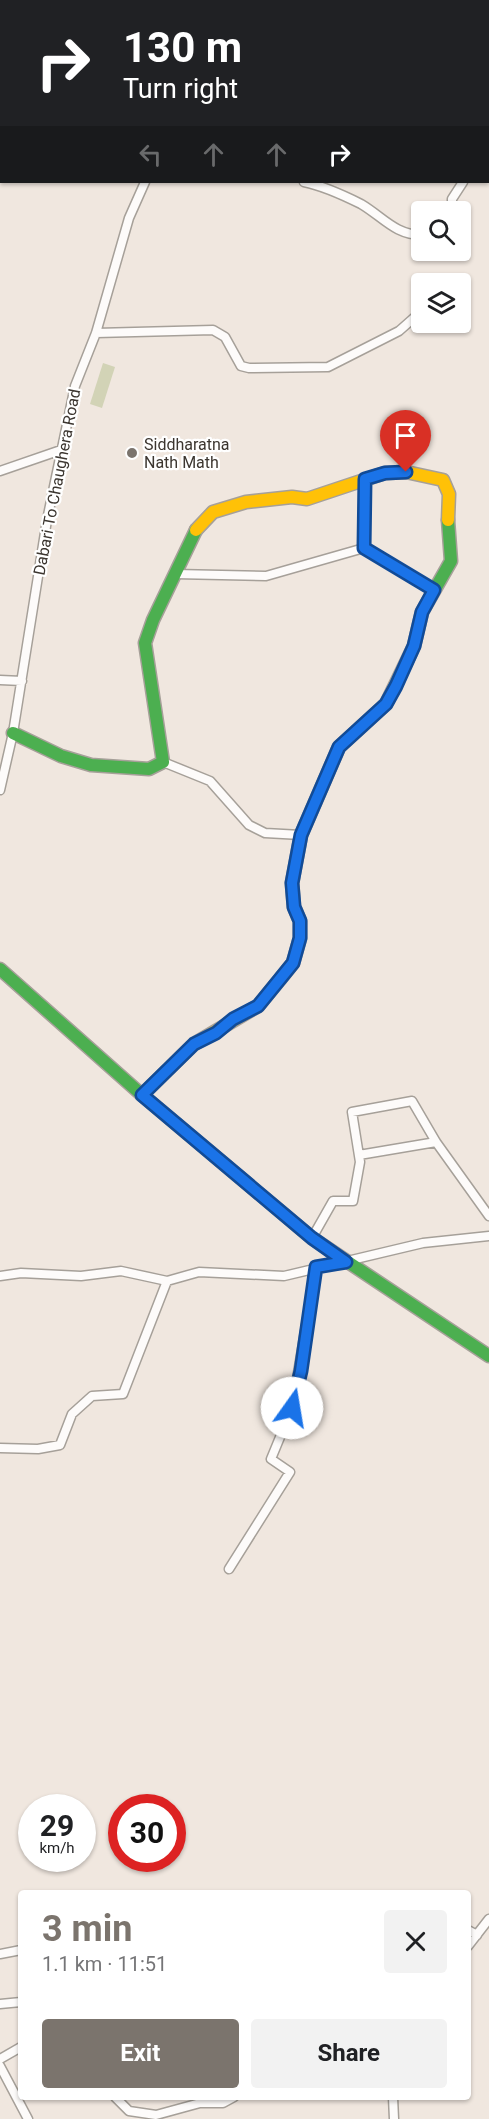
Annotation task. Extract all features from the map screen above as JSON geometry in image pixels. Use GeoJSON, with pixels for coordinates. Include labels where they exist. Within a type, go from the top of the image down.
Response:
{"type":"FeatureCollection","features":[{"type":"Feature","properties":{"kind":"street","name":"Dabari To Chaughera Road"},"geometry":{"type":"LineString","coordinates":[[0,790],[22,681],[46,520],[75,386],[96,333],[129,218],[146,183]]}},
{"type":"Feature","properties":{"kind":"street"},"geometry":{"type":"LineString","coordinates":[[309,183],[319,185],[362,205],[405,235],[411,235]]}},
{"type":"Feature","properties":{"kind":"street"},"geometry":{"type":"LineString","coordinates":[[452,201],[462,183]]}},
{"type":"Feature","properties":{"kind":"street"},"geometry":{"type":"LineString","coordinates":[[96,333],[213,330],[225,337],[241,366],[249,368],[328,367],[399,331],[411,320]]}},
{"type":"Feature","properties":{"kind":"street"},"geometry":{"type":"LineString","coordinates":[[0,471],[61,450]]}},
{"type":"Feature","properties":{"kind":"street"},"geometry":{"type":"LineString","coordinates":[[142,1095],[194,1044],[258,1006],[293,963],[300,938],[300,921],[294,907],[292,883],[301,835],[339,747],[386,704],[396,686],[414,646],[422,612],[451,561],[452,554],[447,533],[450,508],[446,484],[437,478],[406,472],[385,473],[344,489],[307,499],[291,497],[246,502],[213,512],[198,527],[153,620],[145,643],[163,762]]}},
{"type":"Feature","properties":{"kind":"street"},"geometry":{"type":"LineString","coordinates":[[364,548],[365,479]]}},
{"type":"Feature","properties":{"kind":"street"},"geometry":{"type":"LineString","coordinates":[[176,574],[266,576],[364,548],[434,590]]}},
{"type":"Feature","properties":{"kind":"street"},"geometry":{"type":"LineString","coordinates":[[0,680],[22,681]]}},
{"type":"Feature","properties":{"kind":"street"},"geometry":{"type":"LineString","coordinates":[[13,733],[40,747],[91,765],[123,766],[147,771],[157,768],[163,762]]}},
{"type":"Feature","properties":{"kind":"street"},"geometry":{"type":"LineString","coordinates":[[163,762],[210,781],[249,825],[265,833],[301,835]]}},
{"type":"Feature","properties":{"kind":"street"},"geometry":{"type":"LineString","coordinates":[[0,969],[142,1095],[312,1238],[489,1356]]}},
{"type":"Feature","properties":{"kind":"street"},"geometry":{"type":"LineString","coordinates":[[312,1238],[333,1201],[353,1201],[359,1155],[352,1112],[412,1101],[436,1142],[489,1216]]}},
{"type":"Feature","properties":{"kind":"street"},"geometry":{"type":"LineString","coordinates":[[359,1155],[436,1142]]}},
{"type":"Feature","properties":{"kind":"street"},"geometry":{"type":"LineString","coordinates":[[0,1276],[21,1274],[81,1276],[121,1271],[167,1281],[199,1272],[284,1276],[423,1243],[489,1236]]}},
{"type":"Feature","properties":{"kind":"street"},"geometry":{"type":"LineString","coordinates":[[229,1569],[290,1472],[271,1459],[292,1408],[301,1371],[316,1267]]}},
{"type":"Feature","properties":{"kind":"street"},"geometry":{"type":"LineString","coordinates":[[0,1448],[38,1449],[60,1445],[72,1414],[92,1396],[123,1394],[167,1281]]}},
{"type":"Feature","properties":{"kind":"street"},"geometry":{"type":"LineString","coordinates":[[471,1942],[489,1919]]}},
{"type":"Feature","properties":{"kind":"street"},"geometry":{"type":"LineString","coordinates":[[471,1932],[477,1935]]}},
{"type":"Feature","properties":{"kind":"street"},"geometry":{"type":"LineString","coordinates":[[0,1954],[18,1951]]}},
{"type":"Feature","properties":{"kind":"street"},"geometry":{"type":"LineString","coordinates":[[0,2004],[18,2002]]}},
{"type":"Feature","properties":{"kind":"street"},"geometry":{"type":"LineString","coordinates":[[0,2059],[18,2049]]}},
{"type":"Feature","properties":{"kind":"street"},"geometry":{"type":"LineString","coordinates":[[0,2066],[28,2119]]}},
{"type":"Feature","properties":{"kind":"street"},"geometry":{"type":"LineString","coordinates":[[118,2100],[129,2111],[157,2117],[200,2103],[223,2103],[228,2100]]}},
{"type":"Feature","properties":{"kind":"street"},"geometry":{"type":"LineString","coordinates":[[393,2100],[394,2119]]}},
{"type":"Feature","properties":{"kind":"green space"},"geometry":{"type":"Polygon","coordinates":[[[103,363],[115,367],[102,408],[90,404],[103,363]]]}},
{"type":"Feature","properties":{"kind":"traffic: fast"},"geometry":{"type":"LineString","coordinates":[[281,978],[293,963],[300,938],[300,921],[294,907],[292,883],[301,835],[339,747],[386,704],[414,646],[422,612],[451,561],[448,520]]}},
{"type":"Feature","properties":{"kind":"traffic: fast"},"geometry":{"type":"LineString","coordinates":[[13,733],[61,756],[91,765],[149,769],[163,762],[145,643],[153,620],[196,530]]}},
{"type":"Feature","properties":{"kind":"traffic: fast"},"geometry":{"type":"LineString","coordinates":[[0,969],[142,1095],[312,1238],[489,1356]]}},
{"type":"Feature","properties":{"kind":"traffic: slow"},"geometry":{"type":"LineString","coordinates":[[196,530],[213,512],[246,502],[292,497],[307,499],[385,473],[406,472],[443,480],[449,494],[448,520]]}},
{"type":"Feature","properties":{"kind":"traffic: slow"},"geometry":{"type":"LineString","coordinates":[[142,1095],[194,1044],[258,1006],[281,978]]}},
{"type":"Feature","properties":{"kind":"place","name":"Siddharatna Nath Math"},"geometry":{"type":"Point","coordinates":[132,453]}},
{"type":"Feature","properties":{"kind":"route"},"geometry":{"type":"LineString","coordinates":[[292,1408],[301,1371],[316,1267],[346,1262],[312,1238],[142,1095],[174,1061],[194,1044],[258,1006],[293,963],[298,951],[300,921],[294,907],[292,883],[301,835],[339,747],[386,704],[396,686],[414,646],[422,612],[434,590],[364,548],[365,479],[385,473],[406,472]]}}]}
